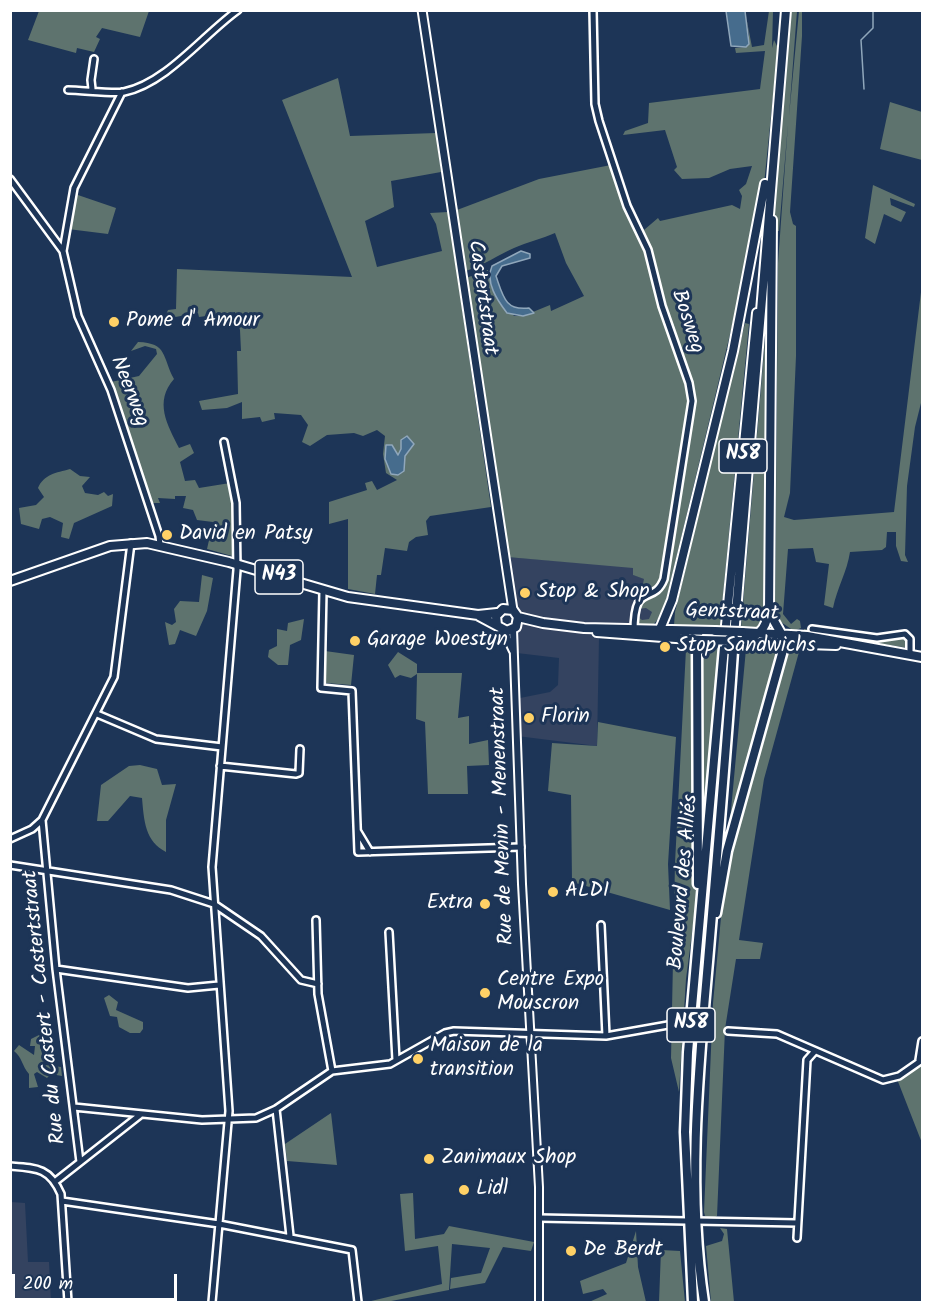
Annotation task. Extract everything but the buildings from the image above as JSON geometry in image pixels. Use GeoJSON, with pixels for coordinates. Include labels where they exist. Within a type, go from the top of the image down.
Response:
{"type":"FeatureCollection","features":[{"type":"Feature","properties":{"kind":"highway","name":"N58"},"geometry":{"type":"LineString","coordinates":[[700,918],[701,636]]}},
{"type":"Feature","properties":{"kind":"highway","name":"Boulevard des Alliés"},"geometry":{"type":"LineString","coordinates":[[687,1221],[685,1132],[700,918],[732,638]]}},
{"type":"Feature","properties":{"kind":"highway","name":"Boulevard des Alliés"},"geometry":{"type":"LineString","coordinates":[[697,1221],[696,1137],[701,1044],[732,638]]}},
{"type":"Feature","properties":{"kind":"highway","name":"N58"},"geometry":{"type":"LineString","coordinates":[[711,927],[718,907],[727,851],[785,643]]}},
{"type":"Feature","properties":{"kind":"highway","name":"N58"},"geometry":{"type":"LineString","coordinates":[[687,1221],[693,1302]]}},
{"type":"Feature","properties":{"kind":"highway","name":"N58"},"geometry":{"type":"LineString","coordinates":[[697,1221],[704,1302]]}},
{"type":"Feature","properties":{"kind":"main road","name":"Castertstraat"},"geometry":{"type":"LineString","coordinates":[[422,10],[508,589],[515,620]]}},
{"type":"Feature","properties":{"kind":"main road","name":"N58"},"geometry":{"type":"LineString","coordinates":[[732,638],[786,10]]}},
{"type":"Feature","properties":{"kind":"main road","name":"N58"},"geometry":{"type":"LineString","coordinates":[[672,630],[672,600],[734,351],[765,184],[772,165]]}},
{"type":"Feature","properties":{"kind":"main road","name":"N58"},"geometry":{"type":"LineString","coordinates":[[772,165],[774,181],[771,232],[769,610],[785,643]]}},
{"type":"Feature","properties":{"kind":"main road","name":"N43"},"geometry":{"type":"LineString","coordinates":[[10,581],[110,546],[131,543],[160,545],[237,564],[323,591],[372,602],[478,615],[500,611],[515,620],[681,638],[758,636],[785,643],[877,649],[922,657]]}},
{"type":"Feature","properties":{"kind":"main road","name":"Castertstraat"},"geometry":{"type":"LineString","coordinates":[[500,611],[508,589]]}},
{"type":"Feature","properties":{"kind":"main road"},"geometry":{"type":"LineString","coordinates":[[660,629],[672,600]]}},
{"type":"Feature","properties":{"kind":"main road"},"geometry":{"type":"LineString","coordinates":[[758,636],[769,610]]}},
{"type":"Feature","properties":{"kind":"main road"},"geometry":{"type":"LineString","coordinates":[[500,611],[500,628]]}},
{"type":"Feature","properties":{"kind":"main road","name":"N43"},"geometry":{"type":"LineString","coordinates":[[478,615],[500,628],[515,620]]}},
{"type":"Feature","properties":{"kind":"main road","name":"Gentstraat"},"geometry":{"type":"LineString","coordinates":[[634,632],[660,629],[701,636],[715,631],[758,636],[781,633],[877,649]]}},
{"type":"Feature","properties":{"kind":"main road"},"geometry":{"type":"LineString","coordinates":[[672,630],[681,638]]}},
{"type":"Feature","properties":{"kind":"street"},"geometry":{"type":"LineString","coordinates":[[68,90],[92,89],[122,92],[145,85],[238,10]]}},
{"type":"Feature","properties":{"kind":"street","name":"Bosweg"},"geometry":{"type":"LineString","coordinates":[[593,10],[596,104],[599,121],[627,206],[648,250],[662,306],[689,383],[692,401],[664,579],[659,587],[640,597],[636,602],[634,632]]}},
{"type":"Feature","properties":{"kind":"street"},"geometry":{"type":"LineString","coordinates":[[92,89],[94,59]]}},
{"type":"Feature","properties":{"kind":"street","name":"Neerweg"},"geometry":{"type":"LineString","coordinates":[[122,92],[74,188],[63,251],[78,316],[111,390],[134,454],[160,545]]}},
{"type":"Feature","properties":{"kind":"street","name":"Neerweg"},"geometry":{"type":"LineString","coordinates":[[10,179],[63,251]]}},
{"type":"Feature","properties":{"kind":"street"},"geometry":{"type":"LineString","coordinates":[[212,1302],[229,1120],[212,867],[237,564],[236,503],[224,442]]}},
{"type":"Feature","properties":{"kind":"street"},"geometry":{"type":"LineString","coordinates":[[10,839],[32,829],[42,820],[114,677],[131,543]]}},
{"type":"Feature","properties":{"kind":"street"},"geometry":{"type":"LineString","coordinates":[[323,591],[321,688],[352,691],[358,852],[521,847]]}},
{"type":"Feature","properties":{"kind":"street","name":"Rue de Menin - Menenstraat"},"geometry":{"type":"LineString","coordinates":[[515,620],[513,651],[539,1218],[539,1302]]}},
{"type":"Feature","properties":{"kind":"street","name":"Rue de Menin - Menenstraat"},"geometry":{"type":"LineString","coordinates":[[500,628],[513,651]]}},
{"type":"Feature","properties":{"kind":"street"},"geometry":{"type":"LineString","coordinates":[[812,628],[877,638],[905,634],[911,643],[910,655]]}},
{"type":"Feature","properties":{"kind":"street"},"geometry":{"type":"LineString","coordinates":[[97,714],[156,739],[222,747]]}},
{"type":"Feature","properties":{"kind":"street"},"geometry":{"type":"LineString","coordinates":[[220,766],[296,774],[299,773],[300,749]]}},
{"type":"Feature","properties":{"kind":"street","name":"Rue du Castert - Castertstraat"},"geometry":{"type":"LineString","coordinates":[[42,820],[56,969],[80,1162]]}},
{"type":"Feature","properties":{"kind":"street"},"geometry":{"type":"LineString","coordinates":[[357,831],[370,852]]}},
{"type":"Feature","properties":{"kind":"street"},"geometry":{"type":"LineString","coordinates":[[10,865],[171,890],[214,904],[261,936],[301,980],[318,984]]}},
{"type":"Feature","properties":{"kind":"street"},"geometry":{"type":"LineString","coordinates":[[316,920],[318,984],[332,1071]]}},
{"type":"Feature","properties":{"kind":"street"},"geometry":{"type":"LineString","coordinates":[[601,925],[606,1036]]}},
{"type":"Feature","properties":{"kind":"street"},"geometry":{"type":"LineString","coordinates":[[389,932],[396,1060]]}},
{"type":"Feature","properties":{"kind":"street"},"geometry":{"type":"LineString","coordinates":[[56,969],[189,988],[219,985]]}},
{"type":"Feature","properties":{"kind":"street"},"geometry":{"type":"LineString","coordinates":[[74,1107],[140,1115],[229,1120],[256,1118],[276,1109],[332,1071],[370,1067],[396,1060],[454,1031],[606,1036],[668,1024]]}},
{"type":"Feature","properties":{"kind":"street"},"geometry":{"type":"LineString","coordinates":[[728,1031],[777,1034],[802,1043],[815,1051],[822,1051],[883,1080],[905,1073],[921,1060],[922,1041]]}},
{"type":"Feature","properties":{"kind":"street"},"geometry":{"type":"LineString","coordinates":[[797,1238],[807,1060],[815,1051]]}},
{"type":"Feature","properties":{"kind":"street"},"geometry":{"type":"LineString","coordinates":[[276,1109],[290,1236]]}},
{"type":"Feature","properties":{"kind":"street"},"geometry":{"type":"LineString","coordinates":[[56,1181],[140,1115]]}},
{"type":"Feature","properties":{"kind":"street"},"geometry":{"type":"LineString","coordinates":[[10,1166],[39,1169],[56,1181],[62,1201],[68,1302]]}},
{"type":"Feature","properties":{"kind":"street"},"geometry":{"type":"LineString","coordinates":[[62,1201],[219,1224],[290,1236],[352,1250],[358,1302]]}},
{"type":"Feature","properties":{"kind":"street"},"geometry":{"type":"LineString","coordinates":[[539,1218],[687,1221]]}},
{"type":"Feature","properties":{"kind":"street"},"geometry":{"type":"LineString","coordinates":[[697,1221],[797,1223]]}},
{"type":"Feature","properties":{"kind":"shaded area"},"geometry":{"type":"Polygon","coordinates":[[[726,11],[745,11],[749,44],[746,47],[731,46],[726,11]]]}},
{"type":"Feature","properties":{"kind":"shaded area"},"geometry":{"type":"Polygon","coordinates":[[[521,251],[530,254],[530,258],[502,266],[496,276],[506,301],[515,307],[529,308],[534,313],[523,316],[507,313],[496,297],[490,278],[492,266],[521,251]]]}},
{"type":"Feature","properties":{"kind":"shaded area"},"geometry":{"type":"Polygon","coordinates":[[[407,436],[414,444],[405,456],[404,471],[398,475],[391,474],[385,459],[386,445],[392,445],[398,455],[401,440],[407,436]]]}},
{"type":"Feature","properties":{"kind":"shaded area"},"geometry":{"type":"Polygon","coordinates":[[[507,557],[635,567],[633,575],[645,579],[641,593],[656,593],[646,641],[599,638],[597,746],[517,736],[520,698],[550,692],[558,685],[559,658],[517,653],[516,619],[507,557]]]}},
{"type":"Feature","properties":{"kind":"shaded area"},"geometry":{"type":"Polygon","coordinates":[[[11,1202],[25,1203],[28,1262],[49,1262],[51,1302],[11,1302],[11,1202]]]}},
{"type":"Feature","properties":{"kind":"green space"},"geometry":{"type":"Polygon","coordinates":[[[39,10],[149,11],[140,37],[102,28],[96,37],[100,39],[94,52],[77,48],[76,53],[28,40],[39,10]]]}},
{"type":"Feature","properties":{"kind":"green space"},"geometry":{"type":"Polygon","coordinates":[[[745,11],[752,47],[764,45],[769,11],[773,11],[772,48],[774,40],[778,48],[763,194],[756,230],[751,229],[738,301],[663,613],[653,625],[638,624],[637,616],[642,620],[649,619],[652,612],[646,608],[637,609],[639,603],[662,588],[666,580],[695,400],[644,230],[658,218],[660,221],[732,205],[740,209],[742,196],[739,190],[746,184],[752,166],[730,169],[709,178],[682,179],[674,170],[677,167],[665,130],[623,135],[625,131],[648,123],[649,103],[760,89],[765,51],[736,53],[735,48],[746,47],[749,35],[745,11]]]}},
{"type":"Feature","properties":{"kind":"green space"},"geometry":{"type":"Polygon","coordinates":[[[789,11],[797,11],[789,116],[799,11],[802,11],[802,36],[790,212],[793,224],[796,226],[796,356],[790,493],[784,517],[794,520],[894,512],[922,284],[922,399],[915,427],[907,486],[905,555],[908,562],[901,561],[896,546],[896,532],[887,532],[886,547],[882,550],[850,552],[833,608],[824,605],[829,564],[816,562],[813,548],[788,549],[783,614],[791,624],[797,619],[800,621],[801,628],[794,631],[778,620],[775,609],[778,263],[788,124],[779,231],[774,231],[774,204],[789,11]]]}},
{"type":"Feature","properties":{"kind":"green space"},"geometry":{"type":"Polygon","coordinates":[[[338,78],[350,136],[436,133],[441,172],[391,181],[394,207],[365,221],[377,267],[442,251],[436,224],[430,213],[448,212],[491,507],[430,516],[426,521],[428,535],[416,537],[409,542],[407,551],[385,548],[381,575],[377,575],[375,594],[348,589],[348,519],[329,524],[329,502],[367,490],[365,483],[372,481],[377,490],[397,480],[386,473],[383,454],[385,436],[377,430],[363,436],[354,433],[327,435],[310,446],[302,442],[308,425],[301,415],[274,413],[275,419],[262,422],[260,417],[242,419],[242,402],[227,408],[202,410],[199,401],[238,394],[237,351],[241,351],[240,330],[235,312],[199,317],[198,313],[164,319],[168,310],[176,309],[177,269],[352,277],[282,100],[338,78]]]}},
{"type":"Feature","properties":{"kind":"green space"},"geometry":{"type":"Polygon","coordinates":[[[890,102],[922,112],[922,160],[880,149],[890,102]]]}},
{"type":"Feature","properties":{"kind":"green space"},"geometry":{"type":"Polygon","coordinates":[[[611,165],[647,252],[657,299],[690,400],[661,579],[654,588],[641,593],[644,579],[633,575],[633,568],[507,557],[466,278],[488,270],[489,278],[514,316],[523,316],[550,305],[551,311],[584,296],[566,263],[555,233],[519,246],[466,271],[457,210],[539,179],[611,165]]]}},
{"type":"Feature","properties":{"kind":"green space"},"geometry":{"type":"Polygon","coordinates":[[[873,185],[915,204],[914,207],[890,198],[891,205],[906,212],[901,222],[884,214],[875,244],[865,238],[873,185]]]}},
{"type":"Feature","properties":{"kind":"green space"},"geometry":{"type":"Polygon","coordinates":[[[75,194],[116,208],[108,234],[68,229],[75,194]]]}},
{"type":"Feature","properties":{"kind":"green space"},"geometry":{"type":"Polygon","coordinates":[[[767,315],[766,612],[763,626],[759,629],[741,628],[767,315]]]}},
{"type":"Feature","properties":{"kind":"green space"},"geometry":{"type":"Polygon","coordinates":[[[745,323],[749,324],[720,627],[678,626],[674,625],[675,612],[745,323]]]}},
{"type":"Feature","properties":{"kind":"green space"},"geometry":{"type":"Polygon","coordinates":[[[138,342],[159,348],[174,379],[165,396],[164,413],[179,448],[190,444],[194,453],[180,462],[185,481],[195,480],[199,488],[230,483],[234,525],[232,556],[207,549],[213,522],[197,520],[193,510],[183,508],[186,496],[175,496],[175,499],[158,498],[160,503],[153,503],[111,382],[139,376],[157,354],[156,349],[145,346],[131,351],[138,342]]]}},
{"type":"Feature","properties":{"kind":"green space"},"geometry":{"type":"Polygon","coordinates":[[[70,469],[80,476],[90,477],[82,486],[85,493],[98,495],[104,492],[108,496],[113,494],[112,506],[74,523],[69,539],[61,537],[63,523],[50,517],[42,519],[39,529],[21,524],[19,508],[36,505],[44,497],[38,488],[41,483],[51,475],[70,469]]]}},
{"type":"Feature","properties":{"kind":"green space"},"geometry":{"type":"Polygon","coordinates":[[[202,575],[213,578],[207,611],[196,636],[180,630],[175,644],[169,645],[165,622],[172,625],[176,622],[174,609],[180,601],[199,602],[202,575]]]}},
{"type":"Feature","properties":{"kind":"green space"},"geometry":{"type":"Polygon","coordinates":[[[304,619],[301,640],[290,645],[288,665],[278,665],[268,657],[269,650],[277,646],[277,629],[287,631],[288,623],[304,619]]]}},
{"type":"Feature","properties":{"kind":"green space"},"geometry":{"type":"Polygon","coordinates":[[[804,629],[866,638],[904,636],[908,638],[909,648],[804,632],[804,629]]]}},
{"type":"Feature","properties":{"kind":"green space"},"geometry":{"type":"Polygon","coordinates":[[[686,649],[723,649],[713,773],[686,979],[679,1092],[671,1058],[675,863],[686,649]]]}},
{"type":"Feature","properties":{"kind":"green space"},"geometry":{"type":"Polygon","coordinates":[[[746,649],[799,652],[764,779],[739,940],[763,943],[760,959],[736,959],[725,1029],[717,1216],[712,1219],[705,1216],[704,1212],[713,1003],[746,649]]]}},
{"type":"Feature","properties":{"kind":"green space"},"geometry":{"type":"Polygon","coordinates":[[[325,651],[354,655],[351,685],[326,683],[325,651]]]}},
{"type":"Feature","properties":{"kind":"green space"},"geometry":{"type":"Polygon","coordinates":[[[398,652],[417,664],[417,673],[462,673],[458,718],[469,716],[469,744],[488,740],[489,765],[467,766],[468,794],[428,794],[425,722],[416,719],[417,674],[411,678],[400,675],[395,678],[388,665],[398,652]]]}},
{"type":"Feature","properties":{"kind":"green space"},"geometry":{"type":"Polygon","coordinates":[[[598,722],[676,737],[668,864],[670,910],[572,882],[571,795],[548,791],[552,743],[597,746],[598,722]]]}},
{"type":"Feature","properties":{"kind":"green space"},"geometry":{"type":"Polygon","coordinates":[[[140,765],[157,769],[162,785],[176,784],[166,820],[166,852],[154,842],[147,830],[142,798],[130,796],[108,821],[97,821],[101,785],[129,766],[140,765]]]}},
{"type":"Feature","properties":{"kind":"green space"},"geometry":{"type":"Polygon","coordinates":[[[109,995],[118,1002],[116,1010],[143,1022],[143,1029],[140,1033],[130,1033],[119,1027],[117,1017],[110,1016],[104,998],[109,995]]]}},
{"type":"Feature","properties":{"kind":"green space"},"geometry":{"type":"Polygon","coordinates":[[[39,1035],[51,1036],[51,1041],[39,1042],[45,1065],[61,1067],[62,1076],[51,1074],[47,1078],[37,1072],[34,1074],[38,1087],[29,1088],[29,1074],[14,1051],[19,1045],[34,1055],[35,1046],[30,1046],[31,1039],[39,1035]]]}},
{"type":"Feature","properties":{"kind":"green space"},"geometry":{"type":"Polygon","coordinates":[[[922,1061],[922,1143],[897,1079],[922,1061]]]}},
{"type":"Feature","properties":{"kind":"green space"},"geometry":{"type":"Polygon","coordinates":[[[331,1113],[337,1165],[287,1161],[285,1144],[331,1113]]]}},
{"type":"Feature","properties":{"kind":"green space"},"geometry":{"type":"Polygon","coordinates":[[[413,1193],[415,1239],[444,1234],[449,1226],[534,1242],[531,1251],[503,1247],[485,1283],[450,1289],[451,1278],[481,1273],[490,1248],[452,1244],[449,1290],[386,1302],[367,1302],[442,1284],[438,1246],[405,1251],[400,1194],[413,1193]]]}},
{"type":"Feature","properties":{"kind":"green space"},"geometry":{"type":"Polygon","coordinates":[[[720,1228],[727,1229],[734,1302],[711,1302],[706,1246],[722,1241],[724,1234],[720,1228]]]}},
{"type":"Feature","properties":{"kind":"green space"},"geometry":{"type":"Polygon","coordinates":[[[636,1231],[638,1267],[646,1302],[589,1302],[607,1294],[603,1289],[583,1294],[580,1281],[626,1263],[636,1231]]]}},
{"type":"Feature","properties":{"kind":"green space"},"geometry":{"type":"Polygon","coordinates":[[[661,1250],[680,1251],[685,1302],[659,1302],[661,1250]]]}},
{"type":"Feature","properties":{"kind":"waterway"},"geometry":{"type":"LineString","coordinates":[[864,89],[861,40],[873,28],[873,10]]}},
{"type":"Feature","properties":{"kind":"place","name":"Pome d' Amour"},"geometry":{"type":"Point","coordinates":[114,322]}},
{"type":"Feature","properties":{"kind":"place","name":"David en Patsy"},"geometry":{"type":"Point","coordinates":[167,535]}},
{"type":"Feature","properties":{"kind":"place","name":"Stop & Shop"},"geometry":{"type":"Point","coordinates":[525,593]}},
{"type":"Feature","properties":{"kind":"place","name":"Garage Woestyn"},"geometry":{"type":"Point","coordinates":[355,641]}},
{"type":"Feature","properties":{"kind":"place","name":"Stop Sandwichs"},"geometry":{"type":"Point","coordinates":[665,647]}},
{"type":"Feature","properties":{"kind":"place","name":"Florin"},"geometry":{"type":"Point","coordinates":[529,718]}},
{"type":"Feature","properties":{"kind":"place","name":"ALDI"},"geometry":{"type":"Point","coordinates":[553,892]}},
{"type":"Feature","properties":{"kind":"place","name":"Extra"},"geometry":{"type":"Point","coordinates":[485,904]}},
{"type":"Feature","properties":{"kind":"place","name":"Centre Expo Mouscron"},"geometry":{"type":"Point","coordinates":[485,993]}},
{"type":"Feature","properties":{"kind":"place","name":"Maison de la transition"},"geometry":{"type":"Point","coordinates":[418,1059]}},
{"type":"Feature","properties":{"kind":"place","name":"Zanimaux Shop"},"geometry":{"type":"Point","coordinates":[429,1159]}},
{"type":"Feature","properties":{"kind":"place","name":"Lidl"},"geometry":{"type":"Point","coordinates":[464,1190]}},
{"type":"Feature","properties":{"kind":"place","name":"De Berdt"},"geometry":{"type":"Point","coordinates":[571,1251]}}]}
